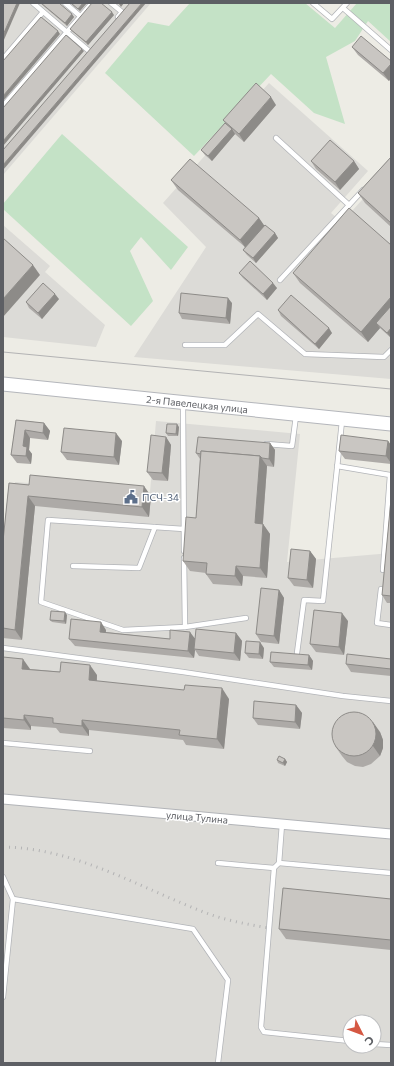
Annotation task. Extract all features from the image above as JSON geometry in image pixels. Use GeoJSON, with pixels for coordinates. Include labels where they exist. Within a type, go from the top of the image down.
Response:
{"type":"FeatureCollection","features":[{"type":"Feature","properties":{"kind":"main road","name":"2-я Павелецкая улица"},"geometry":{"type":"LineString","coordinates":[[3,384],[391,424]]}},
{"type":"Feature","properties":{"kind":"street","name":"улица Тулина"},"geometry":{"type":"LineString","coordinates":[[3,799],[391,834]]}},
{"type":"Feature","properties":{"kind":"lane"},"geometry":{"type":"LineString","coordinates":[[33,3],[89,50]]}},
{"type":"Feature","properties":{"kind":"lane"},"geometry":{"type":"LineString","coordinates":[[65,3],[80,16]]}},
{"type":"Feature","properties":{"kind":"lane"},"geometry":{"type":"LineString","coordinates":[[3,106],[92,3]]}},
{"type":"Feature","properties":{"kind":"lane"},"geometry":{"type":"LineString","coordinates":[[111,3],[122,12],[113,23]]}},
{"type":"Feature","properties":{"kind":"lane"},"geometry":{"type":"LineString","coordinates":[[314,3],[332,19],[347,3]]}},
{"type":"Feature","properties":{"kind":"lane"},"geometry":{"type":"LineString","coordinates":[[343,8],[391,50]]}},
{"type":"Feature","properties":{"kind":"lane"},"geometry":{"type":"LineString","coordinates":[[3,59],[43,12]]}},
{"type":"Feature","properties":{"kind":"lane"},"geometry":{"type":"LineString","coordinates":[[84,56],[94,45]]}},
{"type":"Feature","properties":{"kind":"lane"},"geometry":{"type":"LineString","coordinates":[[276,138],[349,205]]}},
{"type":"Feature","properties":{"kind":"lane"},"geometry":{"type":"LineString","coordinates":[[280,280],[365,188]]}},
{"type":"Feature","properties":{"kind":"lane"},"geometry":{"type":"LineString","coordinates":[[185,344],[225,344],[258,314],[306,354],[384,357],[391,350]]}},
{"type":"Feature","properties":{"kind":"lane"},"geometry":{"type":"LineString","coordinates":[[183,403],[185,627]]}},
{"type":"Feature","properties":{"kind":"lane"},"geometry":{"type":"LineString","coordinates":[[262,444],[292,446],[296,414]]}},
{"type":"Feature","properties":{"kind":"lane"},"geometry":{"type":"LineString","coordinates":[[297,653],[304,600],[324,601],[342,419]]}},
{"type":"Feature","properties":{"kind":"lane"},"geometry":{"type":"LineString","coordinates":[[337,466],[390,475],[382,570]]}},
{"type":"Feature","properties":{"kind":"lane"},"geometry":{"type":"LineString","coordinates":[[184,529],[48,520],[41,602],[123,630],[185,627],[246,618]]}},
{"type":"Feature","properties":{"kind":"lane"},"geometry":{"type":"LineString","coordinates":[[73,566],[139,568],[155,527]]}},
{"type":"Feature","properties":{"kind":"lane"},"geometry":{"type":"LineString","coordinates":[[381,588],[377,623],[391,625]]}},
{"type":"Feature","properties":{"kind":"lane"},"geometry":{"type":"LineString","coordinates":[[3,648],[183,672],[343,696],[391,701]]}},
{"type":"Feature","properties":{"kind":"lane"},"geometry":{"type":"LineString","coordinates":[[3,743],[90,751]]}},
{"type":"Feature","properties":{"kind":"lane"},"geometry":{"type":"LineString","coordinates":[[282,824],[279,863],[274,868],[261,1027],[264,1032],[342,1040]]}},
{"type":"Feature","properties":{"kind":"lane"},"geometry":{"type":"LineString","coordinates":[[218,863],[274,868]]}},
{"type":"Feature","properties":{"kind":"lane"},"geometry":{"type":"LineString","coordinates":[[279,863],[391,873]]}},
{"type":"Feature","properties":{"kind":"lane"},"geometry":{"type":"LineString","coordinates":[[3,877],[13,899],[3,997]]}},
{"type":"Feature","properties":{"kind":"lane"},"geometry":{"type":"LineString","coordinates":[[13,899],[193,929],[228,980],[218,1063]]}},
{"type":"Feature","properties":{"kind":"shaded area"},"geometry":{"type":"Polygon","coordinates":[[[3,3],[151,3],[3,175],[3,3]]]}},
{"type":"Feature","properties":{"kind":"shaded area"},"geometry":{"type":"Polygon","coordinates":[[[269,83],[368,171],[331,213],[342,222],[391,168],[391,379],[134,357],[206,247],[163,203],[269,83]]]}},
{"type":"Feature","properties":{"kind":"shaded area"},"geometry":{"type":"Polygon","coordinates":[[[3,225],[50,266],[45,272],[105,325],[96,347],[3,337],[3,225]]]}},
{"type":"Feature","properties":{"kind":"shaded area"},"geometry":{"type":"Polygon","coordinates":[[[156,421],[300,434],[287,562],[391,553],[391,1063],[3,1063],[3,587],[5,587],[15,482],[150,492],[156,421]]]}},
{"type":"Feature","properties":{"kind":"green space"},"geometry":{"type":"Polygon","coordinates":[[[190,3],[305,3],[335,28],[357,3],[391,3],[391,42],[368,21],[355,41],[326,57],[345,124],[314,113],[271,74],[194,156],[105,73],[148,22],[169,26],[190,3]]]}},
{"type":"Feature","properties":{"kind":"green space"},"geometry":{"type":"Polygon","coordinates":[[[62,134],[188,247],[171,270],[141,237],[130,251],[153,301],[131,326],[3,209],[3,204],[62,134]]]}},
{"type":"Feature","properties":{"kind":"building"},"geometry":{"type":"Polygon","coordinates":[[[3,3],[17,3],[3,35],[3,3]]]}},
{"type":"Feature","properties":{"kind":"building"},"geometry":{"type":"Polygon","coordinates":[[[41,3],[59,3],[72,14],[65,23],[41,3]]]}},
{"type":"Feature","properties":{"kind":"building"},"geometry":{"type":"Polygon","coordinates":[[[71,3],[83,3],[78,9],[71,3]]]}},
{"type":"Feature","properties":{"kind":"building"},"geometry":{"type":"Polygon","coordinates":[[[92,3],[101,3],[112,12],[86,42],[70,29],[92,3]]]}},
{"type":"Feature","properties":{"kind":"building"},"geometry":{"type":"Polygon","coordinates":[[[130,3],[142,3],[3,165],[3,150],[130,3]]]}},
{"type":"Feature","properties":{"kind":"building"},"geometry":{"type":"Polygon","coordinates":[[[41,17],[58,31],[3,96],[3,61],[41,17]]]}},
{"type":"Feature","properties":{"kind":"building"},"geometry":{"type":"Polygon","coordinates":[[[66,35],[82,49],[3,141],[3,108],[66,35]]]}},
{"type":"Feature","properties":{"kind":"building"},"geometry":{"type":"Polygon","coordinates":[[[361,36],[391,61],[391,64],[383,73],[352,47],[361,36]]]}},
{"type":"Feature","properties":{"kind":"building"},"geometry":{"type":"Polygon","coordinates":[[[256,83],[271,97],[239,134],[223,120],[256,83]]]}},
{"type":"Feature","properties":{"kind":"building"},"geometry":{"type":"Polygon","coordinates":[[[225,123],[232,129],[208,156],[201,150],[225,123]]]}},
{"type":"Feature","properties":{"kind":"building"},"geometry":{"type":"Polygon","coordinates":[[[330,140],[354,161],[335,182],[311,161],[330,140]]]}},
{"type":"Feature","properties":{"kind":"building"},"geometry":{"type":"Polygon","coordinates":[[[391,157],[391,223],[358,193],[391,157]]]}},
{"type":"Feature","properties":{"kind":"building"},"geometry":{"type":"Polygon","coordinates":[[[190,159],[259,218],[240,240],[171,180],[190,159]]]}},
{"type":"Feature","properties":{"kind":"building"},"geometry":{"type":"Polygon","coordinates":[[[349,208],[391,245],[391,297],[361,332],[293,273],[349,208]]]}},
{"type":"Feature","properties":{"kind":"building"},"geometry":{"type":"Polygon","coordinates":[[[265,225],[275,233],[253,258],[243,250],[265,225]]]}},
{"type":"Feature","properties":{"kind":"building"},"geometry":{"type":"Polygon","coordinates":[[[3,238],[33,265],[3,299],[3,238]]]}},
{"type":"Feature","properties":{"kind":"building"},"geometry":{"type":"Polygon","coordinates":[[[250,261],[273,283],[263,294],[239,273],[250,261]]]}},
{"type":"Feature","properties":{"kind":"building"},"geometry":{"type":"Polygon","coordinates":[[[43,283],[55,294],[38,313],[26,302],[43,283]]]}},
{"type":"Feature","properties":{"kind":"building"},"geometry":{"type":"Polygon","coordinates":[[[181,293],[228,298],[226,318],[179,313],[181,293]]]}},
{"type":"Feature","properties":{"kind":"building"},"geometry":{"type":"Polygon","coordinates":[[[291,295],[329,328],[315,344],[278,310],[291,295]]]}},
{"type":"Feature","properties":{"kind":"building"},"geometry":{"type":"Polygon","coordinates":[[[391,306],[391,328],[387,333],[376,323],[391,306]]]}},
{"type":"Feature","properties":{"kind":"building"},"geometry":{"type":"Polygon","coordinates":[[[16,420],[44,423],[43,433],[25,430],[23,446],[27,447],[26,456],[11,455],[16,420]]]}},
{"type":"Feature","properties":{"kind":"building"},"geometry":{"type":"Polygon","coordinates":[[[167,424],[177,424],[176,434],[166,433],[167,424]]]}},
{"type":"Feature","properties":{"kind":"building"},"geometry":{"type":"Polygon","coordinates":[[[64,428],[116,433],[114,457],[61,452],[64,428]]]}},
{"type":"Feature","properties":{"kind":"building"},"geometry":{"type":"Polygon","coordinates":[[[151,435],[166,437],[162,473],[147,472],[151,435]]]}},
{"type":"Feature","properties":{"kind":"building"},"geometry":{"type":"Polygon","coordinates":[[[341,435],[388,441],[386,456],[339,451],[341,435]]]}},
{"type":"Feature","properties":{"kind":"building"},"geometry":{"type":"Polygon","coordinates":[[[198,437],[270,443],[269,459],[262,458],[260,456],[201,451],[201,454],[196,453],[198,437]]]}},
{"type":"Feature","properties":{"kind":"building"},"geometry":{"type":"Polygon","coordinates":[[[201,451],[260,456],[255,523],[263,524],[260,568],[236,566],[235,576],[206,574],[207,563],[183,561],[186,517],[196,518],[201,451]]]}},
{"type":"Feature","properties":{"kind":"building"},"geometry":{"type":"Polygon","coordinates":[[[30,475],[144,486],[142,507],[28,496],[15,630],[3,628],[3,541],[9,483],[29,485],[30,475]]]}},
{"type":"Feature","properties":{"kind":"building"},"geometry":{"type":"Polygon","coordinates":[[[391,499],[391,596],[382,595],[391,499]]]}},
{"type":"Feature","properties":{"kind":"building"},"geometry":{"type":"Polygon","coordinates":[[[291,549],[310,551],[307,580],[288,578],[291,549]]]}},
{"type":"Feature","properties":{"kind":"building"},"geometry":{"type":"Polygon","coordinates":[[[261,588],[279,590],[274,636],[256,634],[261,588]]]}},
{"type":"Feature","properties":{"kind":"building"},"geometry":{"type":"Polygon","coordinates":[[[314,610],[342,613],[339,647],[310,644],[314,610]]]}},
{"type":"Feature","properties":{"kind":"building"},"geometry":{"type":"Polygon","coordinates":[[[51,611],[65,612],[64,621],[50,620],[51,611]]]}},
{"type":"Feature","properties":{"kind":"building"},"geometry":{"type":"Polygon","coordinates":[[[71,619],[101,622],[100,632],[170,639],[170,630],[190,632],[188,651],[69,639],[71,619]]]}},
{"type":"Feature","properties":{"kind":"building"},"geometry":{"type":"Polygon","coordinates":[[[196,629],[236,633],[234,653],[194,649],[196,629]]]}},
{"type":"Feature","properties":{"kind":"building"},"geometry":{"type":"Polygon","coordinates":[[[246,641],[260,642],[259,654],[245,653],[246,641]]]}},
{"type":"Feature","properties":{"kind":"building"},"geometry":{"type":"Polygon","coordinates":[[[271,652],[309,655],[308,665],[270,662],[271,652]]]}},
{"type":"Feature","properties":{"kind":"building"},"geometry":{"type":"Polygon","coordinates":[[[347,654],[391,659],[391,669],[346,664],[347,654]]]}},
{"type":"Feature","properties":{"kind":"building"},"geometry":{"type":"Polygon","coordinates":[[[3,657],[23,659],[22,669],[60,672],[61,662],[90,665],[89,680],[184,690],[185,685],[222,688],[217,739],[179,735],[180,730],[82,720],[82,726],[53,723],[53,718],[24,715],[24,720],[3,718],[3,657]]]}},
{"type":"Feature","properties":{"kind":"building"},"geometry":{"type":"Polygon","coordinates":[[[254,701],[296,705],[295,722],[253,718],[254,701]]]}},
{"type":"Feature","properties":{"kind":"building"},"geometry":{"type":"Polygon","coordinates":[[[350,712],[358,712],[370,718],[376,730],[376,738],[370,750],[358,756],[350,756],[338,750],[332,738],[332,730],[338,718],[350,712]]]}},
{"type":"Feature","properties":{"kind":"building"},"geometry":{"type":"Polygon","coordinates":[[[279,756],[285,759],[283,763],[277,760],[279,756]]]}},
{"type":"Feature","properties":{"kind":"building"},"geometry":{"type":"Polygon","coordinates":[[[283,888],[391,899],[391,940],[279,929],[283,888]]]}},
{"type":"Feature","properties":{"kind":"tram line"},"geometry":{"type":"LineString","coordinates":[[3,352],[391,389]]}},
{"type":"Feature","properties":{"kind":"railway"},"geometry":{"type":"LineString","coordinates":[[3,847],[29,849],[80,861],[209,914],[269,928]]}},
{"type":"Feature","properties":{"kind":"place","name":"ПСЧ-34"},"geometry":{"type":"Point","coordinates":[131,497]}}]}
